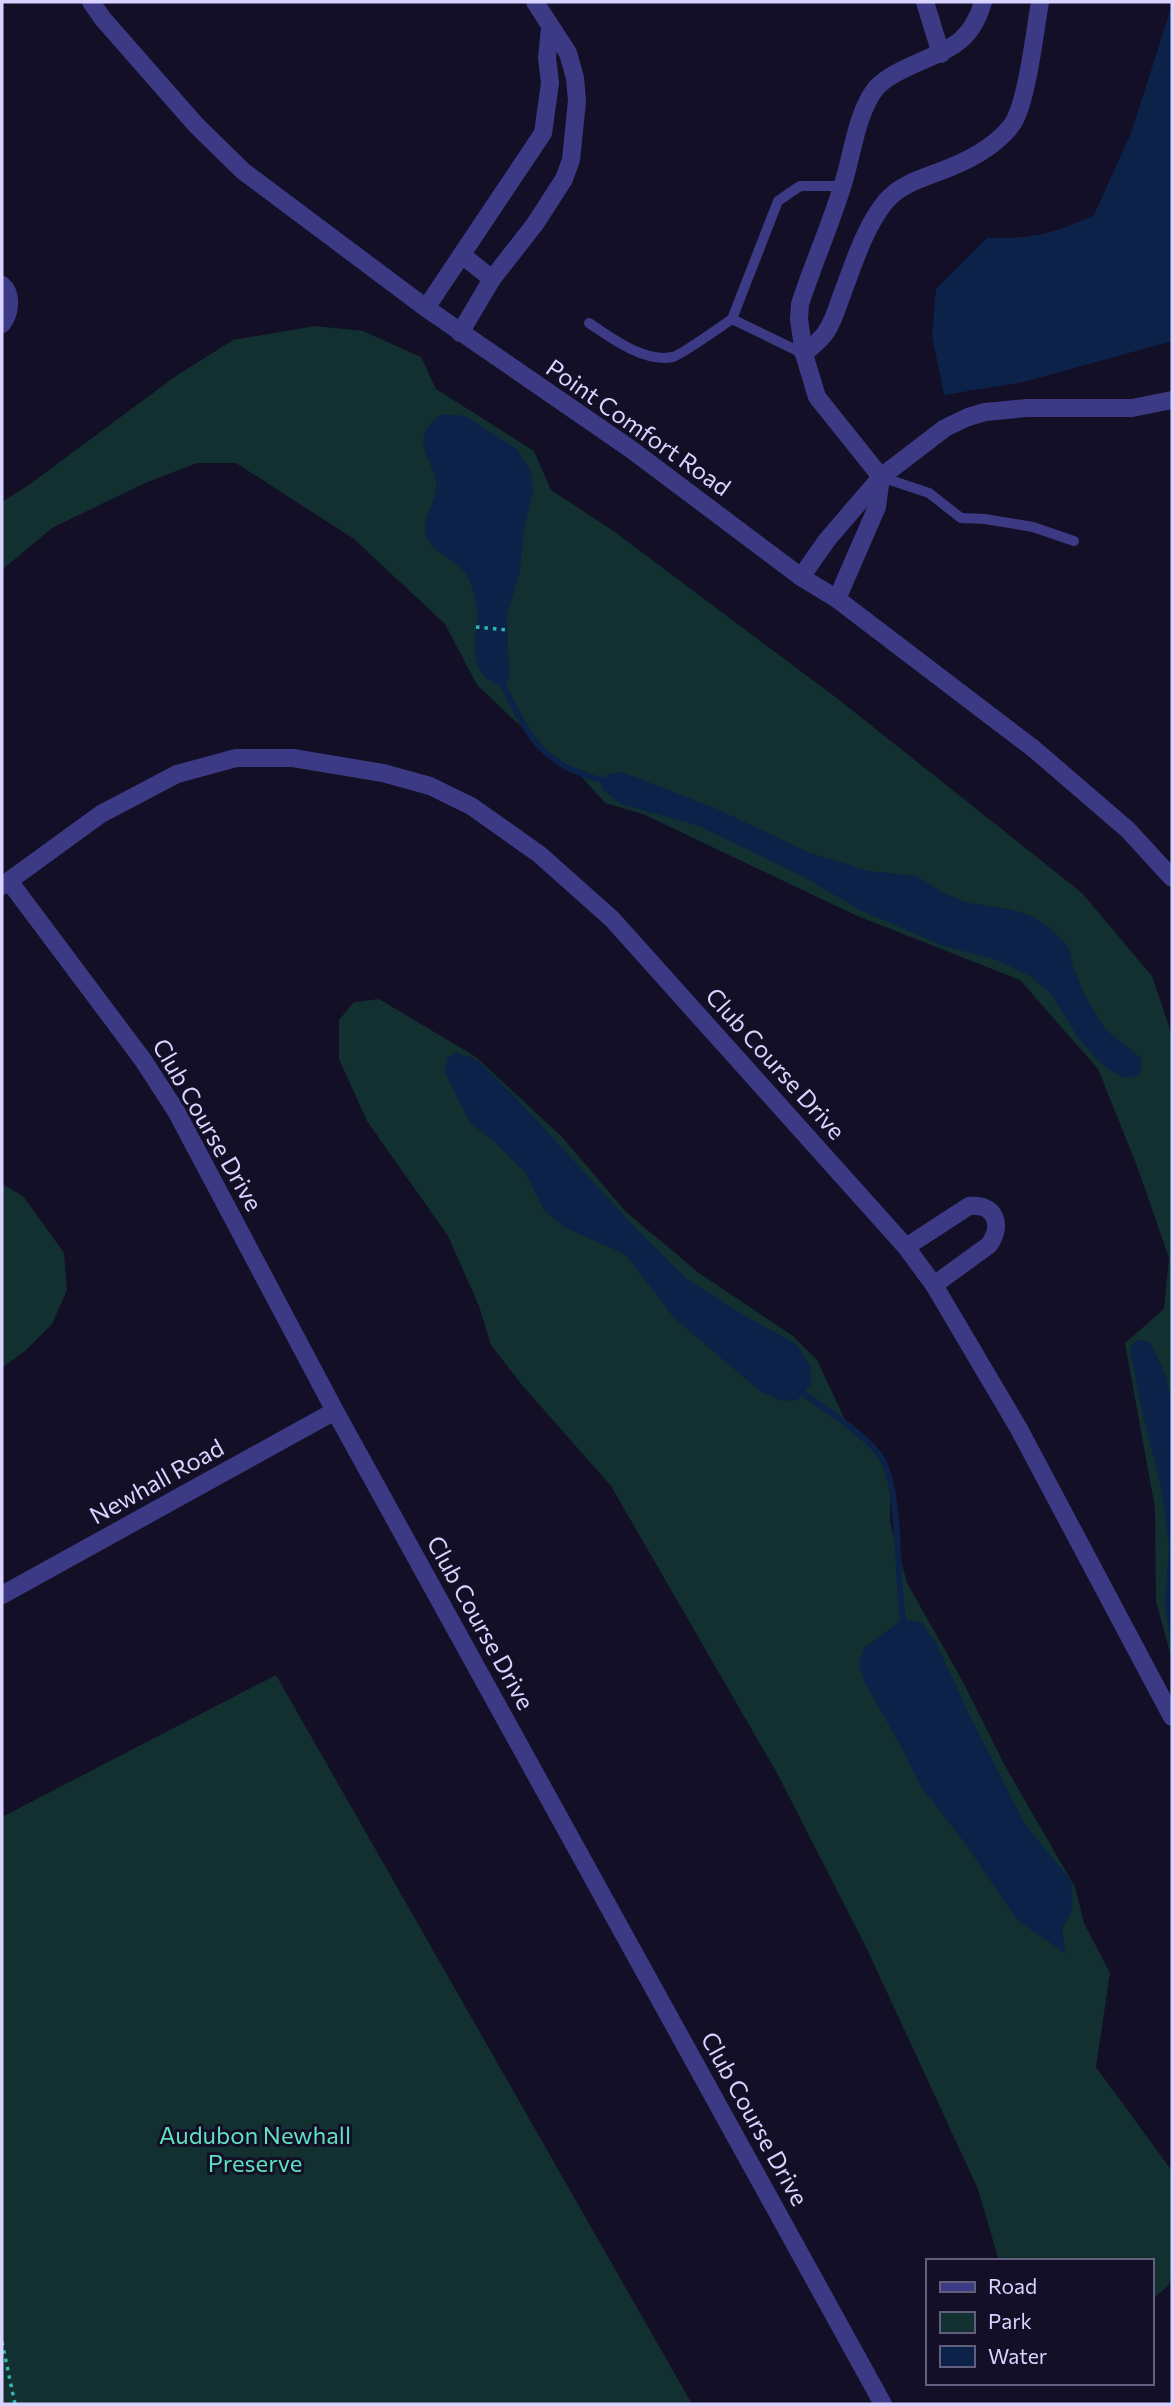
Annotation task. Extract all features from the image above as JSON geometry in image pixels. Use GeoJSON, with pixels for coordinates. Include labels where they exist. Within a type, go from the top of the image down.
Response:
{"type":"FeatureCollection","features":[{"type":"Feature","properties":{"kind":"street","name":"Point Comfort Road"},"geometry":{"type":"LineString","coordinates":[[91,2],[196,125],[243,171],[426,309],[632,450],[801,577],[837,599],[1034,749],[1128,831],[1172,878]]}},
{"type":"Feature","properties":{"kind":"street"},"geometry":{"type":"LineString","coordinates":[[460,333],[492,279],[535,224],[564,179],[572,160],[577,101],[575,78],[568,53],[535,2]]}},
{"type":"Feature","properties":{"kind":"street"},"geometry":{"type":"LineString","coordinates":[[925,2],[941,54]]}},
{"type":"Feature","properties":{"kind":"street"},"geometry":{"type":"LineString","coordinates":[[837,599],[877,507],[881,477],[817,397],[804,354],[799,319],[800,304],[843,186],[864,110],[874,90],[884,80],[941,54],[960,41],[978,20],[983,2]]}},
{"type":"Feature","properties":{"kind":"street"},"geometry":{"type":"LineString","coordinates":[[804,354],[826,332],[876,215],[886,201],[908,184],[974,156],[1013,124],[1018,114],[1028,70],[1040,2]]}},
{"type":"Feature","properties":{"kind":"street"},"geometry":{"type":"LineString","coordinates":[[426,309],[543,134],[550,83],[547,58],[550,28]]}},
{"type":"Feature","properties":{"kind":"street"},"geometry":{"type":"LineString","coordinates":[[543,134],[574,142]]}},
{"type":"Feature","properties":{"kind":"street"},"geometry":{"type":"LineString","coordinates":[[462,255],[492,279]]}},
{"type":"Feature","properties":{"kind":"street"},"geometry":{"type":"LineString","coordinates":[[2,285],[9,296],[6,318],[2,324]]}},
{"type":"Feature","properties":{"kind":"street"},"geometry":{"type":"LineString","coordinates":[[801,577],[827,540],[881,477],[945,428],[976,414],[1027,408],[1132,408],[1172,400]]}},
{"type":"Feature","properties":{"kind":"street","name":"Club Course Drive"},"geometry":{"type":"LineString","coordinates":[[883,2404],[335,1411],[176,1111],[143,1060],[5,884],[101,814],[177,774],[236,758],[293,758],[383,773],[430,786],[471,806],[539,854],[612,919],[906,1247],[934,1286],[1019,1429],[1172,1717]]}},
{"type":"Feature","properties":{"kind":"street"},"geometry":{"type":"LineString","coordinates":[[906,1247],[969,1206],[985,1207],[993,1214],[998,1227],[989,1245],[934,1286]]}},
{"type":"Feature","properties":{"kind":"street","name":"Newhall Road"},"geometry":{"type":"LineString","coordinates":[[2,1595],[335,1411]]}},
{"type":"Feature","properties":{"kind":"lane"},"geometry":{"type":"LineString","coordinates":[[589,323],[625,347],[652,355],[674,357],[732,320],[778,201],[800,186],[843,186]]}},
{"type":"Feature","properties":{"kind":"lane"},"geometry":{"type":"LineString","coordinates":[[732,320],[804,354]]}},
{"type":"Feature","properties":{"kind":"lane"},"geometry":{"type":"LineString","coordinates":[[881,477],[929,493],[961,518],[1033,527],[1074,541]]}},
{"type":"Feature","properties":{"kind":"path"},"geometry":{"type":"LineString","coordinates":[[476,627],[508,630]]}},
{"type":"Feature","properties":{"kind":"path"},"geometry":{"type":"LineString","coordinates":[[2,2342],[15,2404]]}},
{"type":"Feature","properties":{"kind":"green space"},"geometry":{"type":"Polygon","coordinates":[[[315,326],[363,331],[421,357],[436,389],[534,451],[551,490],[612,530],[838,699],[1082,893],[1152,976],[1172,1035],[1172,1660],[1156,1601],[1155,1508],[1125,1343],[1164,1309],[1169,1258],[1137,1166],[1098,1069],[1020,980],[855,915],[643,814],[605,803],[579,774],[546,755],[527,732],[477,685],[445,624],[354,539],[236,463],[197,463],[145,483],[52,528],[2,570],[2,502],[176,376],[233,340],[315,326]]]}},
{"type":"Feature","properties":{"kind":"green space"},"geometry":{"type":"Polygon","coordinates":[[[379,999],[476,1057],[562,1137],[626,1212],[699,1273],[793,1336],[817,1360],[848,1426],[879,1455],[891,1484],[890,1522],[907,1583],[962,1680],[1005,1766],[1075,1887],[1084,1923],[1110,1973],[1096,2067],[1172,2171],[1172,2275],[1168,2286],[1153,2298],[1153,2259],[998,2259],[978,2189],[866,1947],[778,1775],[611,1486],[522,1385],[491,1345],[479,1306],[448,1236],[367,1121],[339,1059],[339,1020],[354,1002],[379,999]]]}},
{"type":"Feature","properties":{"kind":"green space"},"geometry":{"type":"Polygon","coordinates":[[[2,1184],[23,1196],[64,1253],[67,1290],[52,1324],[25,1351],[2,1368],[2,1184]]]}},
{"type":"Feature","properties":{"kind":"green space","name":"Audubon Newhall Preserve"},"geometry":{"type":"Polygon","coordinates":[[[276,1675],[692,2404],[2,2404],[2,1817],[276,1675]]]}},
{"type":"Feature","properties":{"kind":"water"},"geometry":{"type":"Polygon","coordinates":[[[1172,5],[1172,341],[1024,382],[944,395],[932,336],[936,289],[987,238],[1017,238],[1042,234],[1094,215],[1131,133],[1172,5]]]}},
{"type":"Feature","properties":{"kind":"water"},"geometry":{"type":"Polygon","coordinates":[[[442,414],[465,416],[517,449],[531,471],[533,493],[525,525],[519,576],[507,614],[509,678],[504,687],[483,675],[478,666],[475,646],[477,611],[467,576],[435,548],[426,535],[425,523],[436,484],[423,439],[431,423],[442,414]]]}},
{"type":"Feature","properties":{"kind":"water"},"geometry":{"type":"Polygon","coordinates":[[[622,772],[717,809],[808,852],[869,871],[916,876],[942,892],[968,903],[1009,909],[1034,917],[1068,946],[1085,996],[1105,1029],[1142,1059],[1139,1075],[1124,1078],[1106,1068],[1079,1039],[1051,994],[1030,976],[996,960],[941,945],[860,910],[804,877],[699,826],[621,804],[601,788],[606,775],[622,772]]]}},
{"type":"Feature","properties":{"kind":"water"},"geometry":{"type":"Polygon","coordinates":[[[456,1053],[476,1059],[520,1102],[636,1229],[687,1279],[796,1344],[810,1365],[811,1384],[797,1400],[782,1401],[760,1391],[674,1318],[626,1255],[564,1227],[544,1210],[525,1172],[470,1123],[445,1073],[447,1058],[456,1053]]]}},
{"type":"Feature","properties":{"kind":"water"},"geometry":{"type":"Polygon","coordinates":[[[1137,1340],[1150,1342],[1164,1371],[1172,1401],[1172,1652],[1165,1603],[1169,1547],[1161,1487],[1130,1348],[1137,1340]]]}},
{"type":"Feature","properties":{"kind":"water"},"geometry":{"type":"Polygon","coordinates":[[[903,1619],[922,1623],[937,1645],[1025,1824],[1071,1881],[1073,1900],[1070,1916],[1062,1928],[1065,1953],[1017,1920],[962,1839],[921,1787],[865,1683],[859,1664],[864,1648],[903,1619]]]}},
{"type":"Feature","properties":{"kind":"waterway"},"geometry":{"type":"LineString","coordinates":[[504,687],[522,722],[541,748],[566,767],[604,781]]}},
{"type":"Feature","properties":{"kind":"waterway"},"geometry":{"type":"LineString","coordinates":[[803,1393],[872,1446],[886,1468],[895,1509],[903,1619]]}}]}
